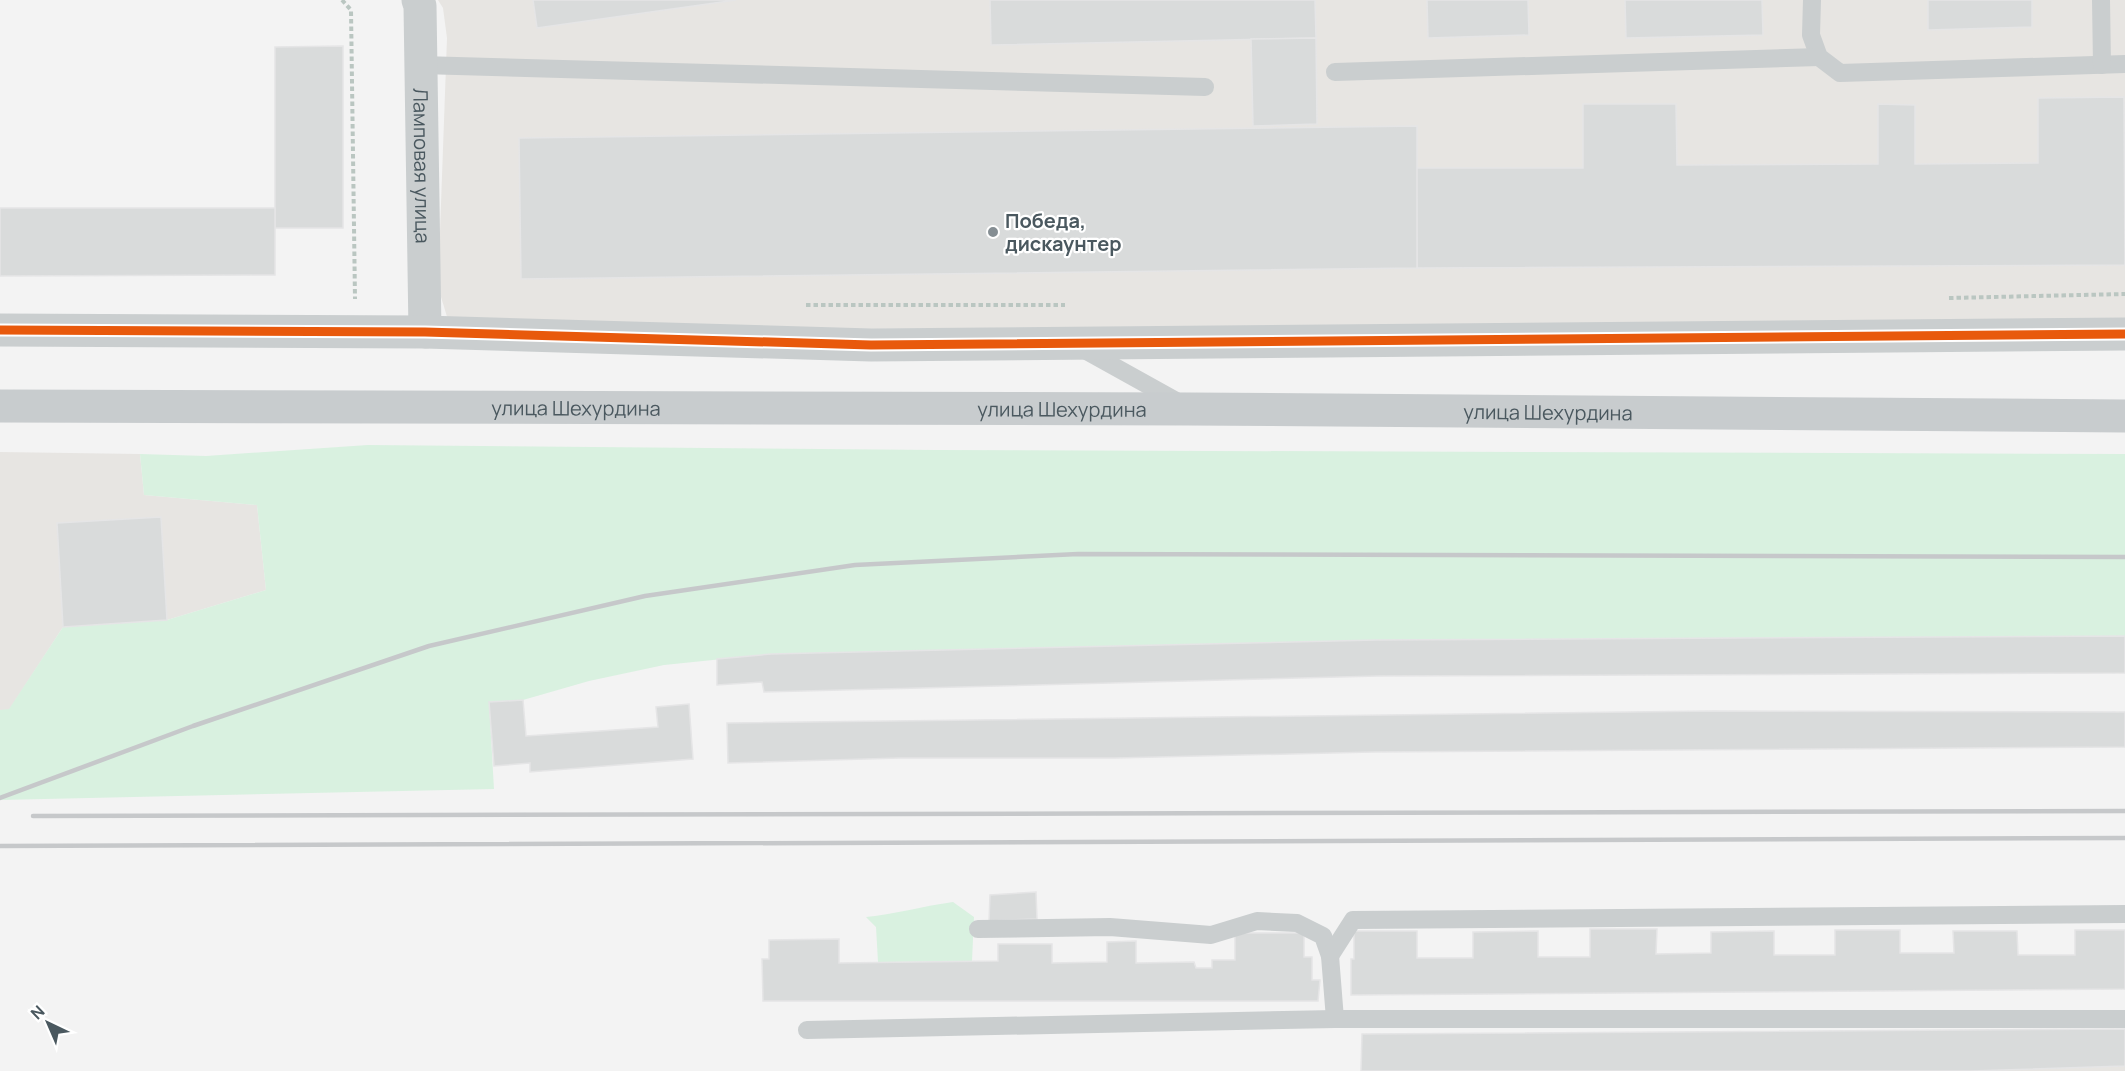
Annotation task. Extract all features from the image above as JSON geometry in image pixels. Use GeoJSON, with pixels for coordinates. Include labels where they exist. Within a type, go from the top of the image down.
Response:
{"type":"FeatureCollection","features":[{"type":"Feature","properties":{"kind":"main road","name":"улица Шехурдина"},"geometry":{"type":"LineString","coordinates":[[0,406],[1190,409],[2125,416]]}},
{"type":"Feature","properties":{"kind":"street","name":"Ламповая улица"},"geometry":{"type":"LineString","coordinates":[[418,0],[420,6],[425,332]]}},
{"type":"Feature","properties":{"kind":"street"},"geometry":{"type":"LineString","coordinates":[[0,330],[425,332],[871,345],[2125,334]]}},
{"type":"Feature","properties":{"kind":"lane"},"geometry":{"type":"LineString","coordinates":[[1812,0],[1811,35],[1819,57],[1840,73],[2125,64]]}},
{"type":"Feature","properties":{"kind":"lane"},"geometry":{"type":"LineString","coordinates":[[2101,0],[2102,65]]}},
{"type":"Feature","properties":{"kind":"lane"},"geometry":{"type":"LineString","coordinates":[[1335,72],[1819,57]]}},
{"type":"Feature","properties":{"kind":"lane"},"geometry":{"type":"LineString","coordinates":[[421,65],[1205,87]]}},
{"type":"Feature","properties":{"kind":"lane"},"geometry":{"type":"LineString","coordinates":[[1073,344],[1190,409]]}},
{"type":"Feature","properties":{"kind":"lane"},"geometry":{"type":"LineString","coordinates":[[1330,956],[1353,920],[2125,914]]}},
{"type":"Feature","properties":{"kind":"lane"},"geometry":{"type":"LineString","coordinates":[[978,929],[1110,927],[1211,935],[1257,921],[1297,923],[1323,936],[1330,956],[1335,1019]]}},
{"type":"Feature","properties":{"kind":"lane"},"geometry":{"type":"LineString","coordinates":[[807,1030],[1335,1019],[2125,1019]]}},
{"type":"Feature","properties":{"kind":"path"},"geometry":{"type":"LineString","coordinates":[[342,0],[351,10],[355,300],[367,300]]}},
{"type":"Feature","properties":{"kind":"path"},"geometry":{"type":"LineString","coordinates":[[1947,298],[2125,294]]}},
{"type":"Feature","properties":{"kind":"path"},"geometry":{"type":"LineString","coordinates":[[806,305],[1069,305]]}},
{"type":"Feature","properties":{"kind":"shaded area"},"geometry":{"type":"Polygon","coordinates":[[[438,0],[2125,0],[2125,319],[474,332],[448,320],[438,287],[447,38],[443,8],[438,0]]]}},
{"type":"Feature","properties":{"kind":"shaded area"},"geometry":{"type":"Polygon","coordinates":[[[0,452],[140,454],[144,495],[257,505],[266,590],[167,620],[63,627],[9,710],[0,710],[0,452]]]}},
{"type":"Feature","properties":{"kind":"shaded area"},"geometry":{"type":"Polygon","coordinates":[[[2125,1066],[2125,1071],[1971,1071],[2125,1066]]]}},
{"type":"Feature","properties":{"kind":"green space"},"geometry":{"type":"Polygon","coordinates":[[[368,445],[936,450],[2125,454],[2125,636],[1376,640],[771,654],[664,665],[589,681],[523,700],[489,702],[494,789],[0,800],[0,710],[9,709],[63,627],[167,620],[266,590],[257,505],[144,495],[140,454],[206,456],[368,445]]]}},
{"type":"Feature","properties":{"kind":"green space"},"geometry":{"type":"Polygon","coordinates":[[[953,902],[974,917],[972,961],[878,962],[876,927],[866,917],[953,902]]]}},
{"type":"Feature","properties":{"kind":"building"},"geometry":{"type":"Polygon","coordinates":[[[533,0],[736,0],[537,28],[533,0]]]}},
{"type":"Feature","properties":{"kind":"building"},"geometry":{"type":"Polygon","coordinates":[[[990,0],[1315,0],[1316,38],[991,45],[990,0]]]}},
{"type":"Feature","properties":{"kind":"building"},"geometry":{"type":"Polygon","coordinates":[[[1427,0],[1528,0],[1529,35],[1428,38],[1427,0]]]}},
{"type":"Feature","properties":{"kind":"building"},"geometry":{"type":"Polygon","coordinates":[[[1625,0],[1762,0],[1763,35],[1626,38],[1625,0]]]}},
{"type":"Feature","properties":{"kind":"building"},"geometry":{"type":"Polygon","coordinates":[[[1928,0],[2032,0],[2032,27],[1928,30],[1928,0]]]}},
{"type":"Feature","properties":{"kind":"building"},"geometry":{"type":"Polygon","coordinates":[[[1316,38],[1317,124],[1253,126],[1251,39],[1316,38]]]}},
{"type":"Feature","properties":{"kind":"building"},"geometry":{"type":"Polygon","coordinates":[[[343,46],[343,228],[275,228],[275,47],[343,46]]]}},
{"type":"Feature","properties":{"kind":"building"},"geometry":{"type":"Polygon","coordinates":[[[2124,97],[2125,265],[1417,268],[1416,168],[1583,168],[1583,104],[1676,104],[1677,165],[1878,164],[1878,104],[1915,105],[1915,164],[2038,163],[2038,98],[2124,97]]]}},
{"type":"Feature","properties":{"kind":"building"},"geometry":{"type":"Polygon","coordinates":[[[1417,126],[1417,268],[521,279],[519,138],[1417,126]]]}},
{"type":"Feature","properties":{"kind":"building"},"geometry":{"type":"Polygon","coordinates":[[[0,208],[275,208],[275,275],[0,276],[0,208]]]}},
{"type":"Feature","properties":{"kind":"building"},"geometry":{"type":"Polygon","coordinates":[[[161,517],[167,620],[63,627],[57,523],[161,517]]]}},
{"type":"Feature","properties":{"kind":"building"},"geometry":{"type":"Polygon","coordinates":[[[2125,636],[2125,673],[1378,676],[764,692],[762,682],[717,685],[717,659],[771,654],[1376,640],[2125,636]]]}},
{"type":"Feature","properties":{"kind":"building"},"geometry":{"type":"Polygon","coordinates":[[[523,700],[526,736],[658,727],[656,707],[689,704],[693,759],[530,772],[530,763],[494,766],[489,702],[523,700]]]}},
{"type":"Feature","properties":{"kind":"building"},"geometry":{"type":"Polygon","coordinates":[[[1713,711],[2125,712],[2125,747],[1373,752],[1115,758],[900,758],[728,763],[727,723],[1713,711]]]}},
{"type":"Feature","properties":{"kind":"building"},"geometry":{"type":"Polygon","coordinates":[[[1036,892],[1037,919],[989,921],[990,895],[1036,892]]]}},
{"type":"Feature","properties":{"kind":"building"},"geometry":{"type":"Polygon","coordinates":[[[1590,929],[1657,929],[1656,954],[1711,953],[1711,932],[1774,931],[1774,955],[1835,955],[1835,930],[1900,930],[1900,953],[1954,953],[1953,931],[2017,931],[2018,955],[2075,955],[2075,930],[2125,930],[2125,989],[1351,995],[1354,931],[1417,931],[1417,958],[1473,958],[1473,932],[1538,931],[1538,957],[1590,957],[1590,929]]]}},
{"type":"Feature","properties":{"kind":"building"},"geometry":{"type":"Polygon","coordinates":[[[1235,933],[1304,933],[1304,957],[1312,957],[1312,980],[1320,980],[1318,1001],[763,1001],[762,959],[769,959],[769,940],[839,939],[839,963],[998,961],[998,944],[1052,944],[1052,963],[1107,962],[1107,942],[1136,941],[1136,963],[1194,962],[1196,968],[1212,968],[1212,960],[1235,960],[1235,933]]]}},
{"type":"Feature","properties":{"kind":"building"},"geometry":{"type":"Polygon","coordinates":[[[2125,1029],[2125,1066],[1971,1071],[1361,1071],[1362,1034],[2125,1029]]]}},
{"type":"Feature","properties":{"kind":"railway"},"geometry":{"type":"LineString","coordinates":[[0,798],[193,726],[429,646],[645,596],[855,565],[1078,554],[2125,557]]}},
{"type":"Feature","properties":{"kind":"railway"},"geometry":{"type":"LineString","coordinates":[[33,816],[2125,811]]}},
{"type":"Feature","properties":{"kind":"railway"},"geometry":{"type":"LineString","coordinates":[[0,846],[2125,838]]}},
{"type":"Feature","properties":{"kind":"cycle path"},"geometry":{"type":"LineString","coordinates":[[0,330],[425,332],[871,345],[2125,334]]}},
{"type":"Feature","properties":{"kind":"place","name":"Победа, дискаунтер"},"geometry":{"type":"Point","coordinates":[993,232]}}]}
